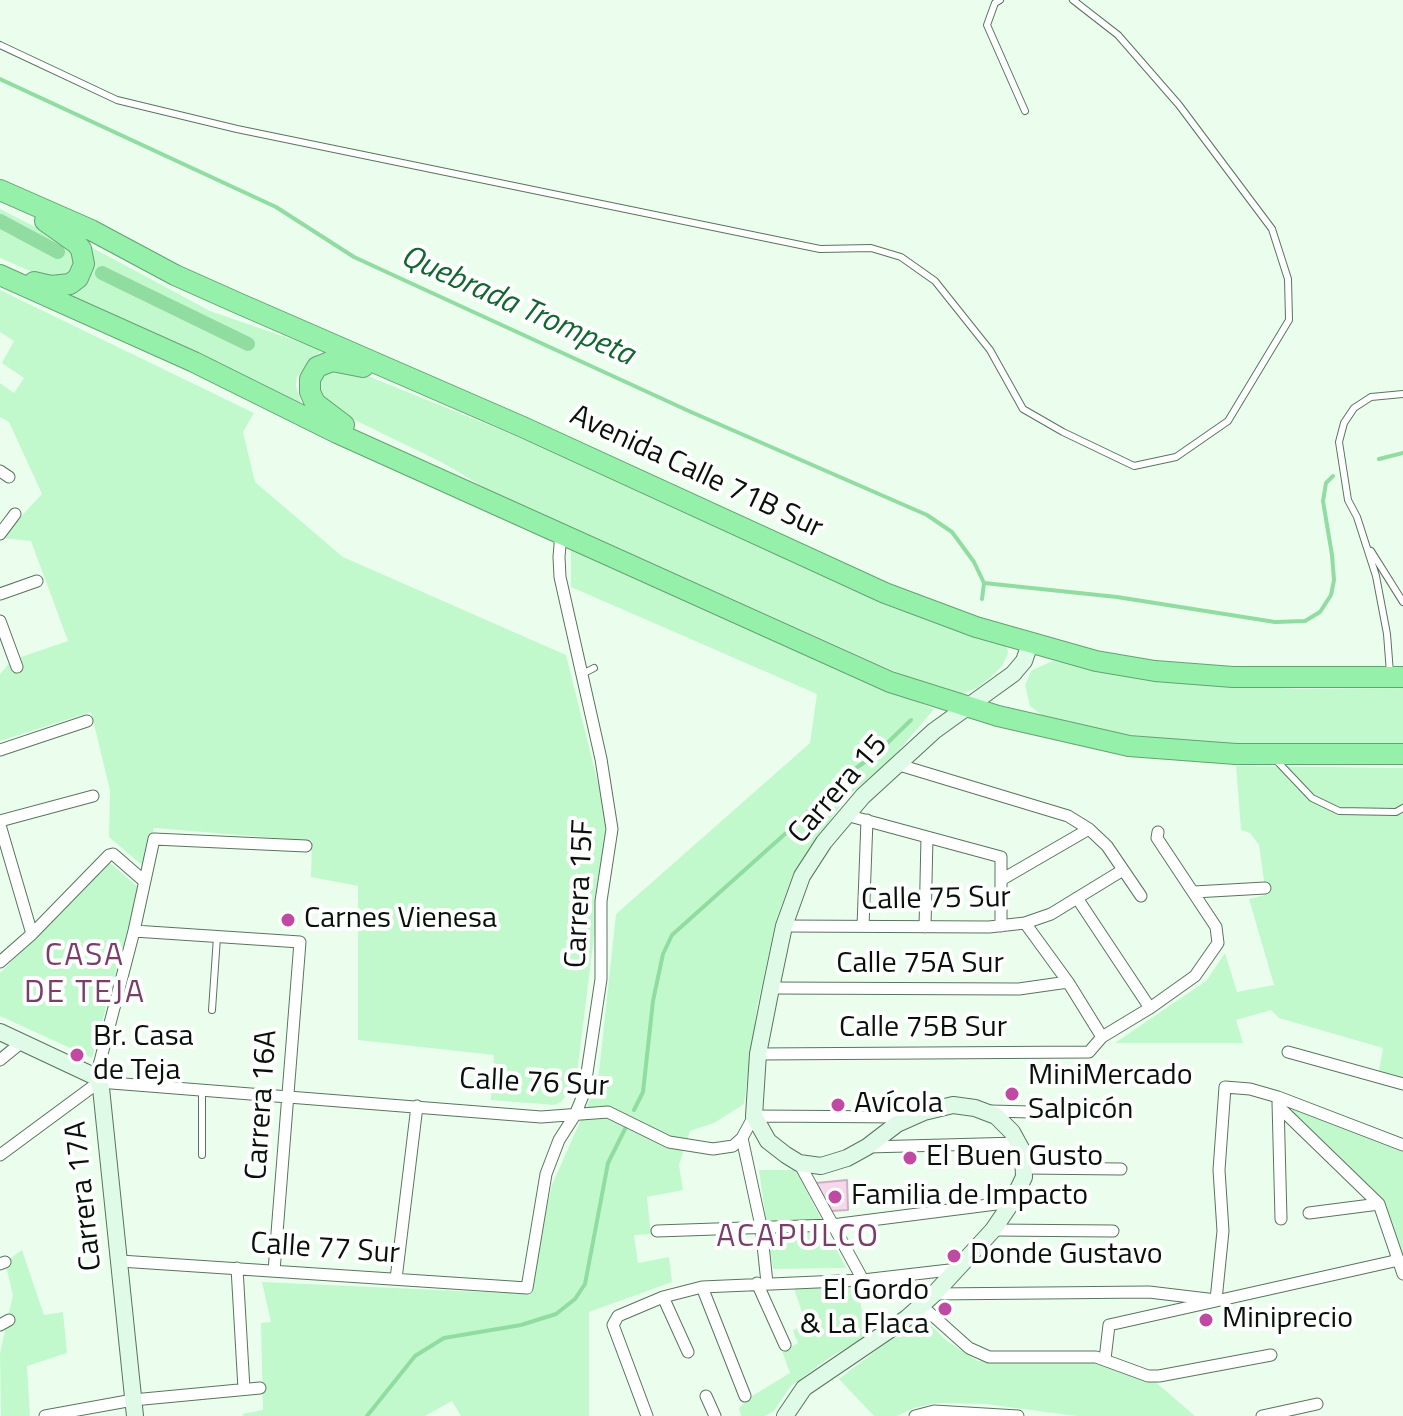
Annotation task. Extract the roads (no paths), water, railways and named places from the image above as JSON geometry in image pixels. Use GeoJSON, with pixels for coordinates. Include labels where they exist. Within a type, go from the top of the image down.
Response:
{"type":"FeatureCollection","features":[{"type":"Feature","properties":{"kind":"highway"},"geometry":{"type":"LineString","coordinates":[[0,190],[71,238],[81,249],[84,264],[78,278],[63,286],[44,285],[0,273]]}},
{"type":"Feature","properties":{"kind":"highway","name":"Avenida Calle 71B Sur"},"geometry":{"type":"LineString","coordinates":[[0,190],[91,230],[175,275],[447,394],[885,593],[936,613],[1030,644],[1096,661],[1192,675],[1396,677]]}},
{"type":"Feature","properties":{"kind":"highway"},"geometry":{"type":"LineString","coordinates":[[0,273],[194,362],[323,427],[402,460],[867,673],[965,707],[1067,734],[1129,746],[1270,754],[1403,754]]}},
{"type":"Feature","properties":{"kind":"highway"},"geometry":{"type":"LineString","coordinates":[[402,460],[320,408],[310,392],[313,372],[323,363],[342,361],[447,394]]}},
{"type":"Feature","properties":{"kind":"street"},"geometry":{"type":"LineString","coordinates":[[0,534],[15,514]]}},
{"type":"Feature","properties":{"kind":"street","name":"Carrera 15F"},"geometry":{"type":"LineString","coordinates":[[527,1288],[546,1174],[559,1140],[584,1093],[601,979],[601,901],[612,829],[601,759],[560,577],[561,533]]}},
{"type":"Feature","properties":{"kind":"street"},"geometry":{"type":"LineString","coordinates":[[0,594],[37,581]]}},
{"type":"Feature","properties":{"kind":"street"},"geometry":{"type":"LineString","coordinates":[[0,621],[17,667]]}},
{"type":"Feature","properties":{"kind":"street","name":"Carrera 15"},"geometry":{"type":"LineString","coordinates":[[754,1116],[758,1054],[771,988],[784,926],[802,876],[846,815],[896,764],[965,707],[1013,674],[1024,661],[1030,644]]}},
{"type":"Feature","properties":{"kind":"street"},"geometry":{"type":"LineString","coordinates":[[0,750],[87,721]]}},
{"type":"Feature","properties":{"kind":"street"},"geometry":{"type":"LineString","coordinates":[[896,764],[1056,810],[1089,829],[1107,846],[1141,896]]}},
{"type":"Feature","properties":{"kind":"street"},"geometry":{"type":"LineString","coordinates":[[32,934],[0,823],[93,796]]}},
{"type":"Feature","properties":{"kind":"street"},"geometry":{"type":"LineString","coordinates":[[846,815],[1001,857],[1001,926]]}},
{"type":"Feature","properties":{"kind":"street"},"geometry":{"type":"LineString","coordinates":[[863,926],[867,820]]}},
{"type":"Feature","properties":{"kind":"street"},"geometry":{"type":"LineString","coordinates":[[1001,880],[1089,829]]}},
{"type":"Feature","properties":{"kind":"street"},"geometry":{"type":"LineString","coordinates":[[1025,923],[1068,982],[1102,1037],[1150,1008],[1195,976],[1218,943],[1216,927],[1157,838],[1158,832]]}},
{"type":"Feature","properties":{"kind":"street"},"geometry":{"type":"LineString","coordinates":[[925,927],[927,837]]}},
{"type":"Feature","properties":{"kind":"street"},"geometry":{"type":"LineString","coordinates":[[0,1155],[98,1080],[154,839],[306,846]]}},
{"type":"Feature","properties":{"kind":"street"},"geometry":{"type":"LineString","coordinates":[[0,962],[111,854],[144,881]]}},
{"type":"Feature","properties":{"kind":"street","name":"Calle 75 Sur"},"geometry":{"type":"LineString","coordinates":[[784,926],[925,927],[1025,923],[1051,914],[1123,870]]}},
{"type":"Feature","properties":{"kind":"street"},"geometry":{"type":"LineString","coordinates":[[1194,892],[1265,888]]}},
{"type":"Feature","properties":{"kind":"street"},"geometry":{"type":"LineString","coordinates":[[1077,898],[1150,1008]]}},
{"type":"Feature","properties":{"kind":"street"},"geometry":{"type":"LineString","coordinates":[[134,931],[217,937]]}},
{"type":"Feature","properties":{"kind":"street","name":"Carrera 16A"},"geometry":{"type":"LineString","coordinates":[[217,937],[300,942],[274,1271]]}},
{"type":"Feature","properties":{"kind":"street","name":"Calle 75A Sur"},"geometry":{"type":"LineString","coordinates":[[771,988],[1019,989],[1068,982]]}},
{"type":"Feature","properties":{"kind":"street","name":"Carrera 17A"},"geometry":{"type":"LineString","coordinates":[[0,1032],[98,1080],[134,1408]]}},
{"type":"Feature","properties":{"kind":"street","name":"Calle 75B Sur"},"geometry":{"type":"LineString","coordinates":[[758,1054],[1089,1052],[1102,1037]]}},
{"type":"Feature","properties":{"kind":"street"},"geometry":{"type":"LineString","coordinates":[[0,1060],[22,1042]]}},
{"type":"Feature","properties":{"kind":"street"},"geometry":{"type":"LineString","coordinates":[[1288,1052],[1403,1084]]}},
{"type":"Feature","properties":{"kind":"street","name":"Calle 76 Sur"},"geometry":{"type":"LineString","coordinates":[[98,1080],[541,1117],[608,1112],[682,1145],[713,1149],[733,1146],[742,1138]]}},
{"type":"Feature","properties":{"kind":"street"},"geometry":{"type":"LineString","coordinates":[[1216,1300],[1223,1231],[1219,1170],[1225,1087],[1250,1089],[1403,1145]]}},
{"type":"Feature","properties":{"kind":"street"},"geometry":{"type":"LineString","coordinates":[[1278,1101],[1379,1204],[1403,1274]]}},
{"type":"Feature","properties":{"kind":"street"},"geometry":{"type":"LineString","coordinates":[[1278,1101],[1281,1219]]}},
{"type":"Feature","properties":{"kind":"street"},"geometry":{"type":"LineString","coordinates":[[754,1116],[909,1117],[953,1105],[986,1111],[1111,1114]]}},
{"type":"Feature","properties":{"kind":"street"},"geometry":{"type":"LineString","coordinates":[[396,1279],[417,1106]]}},
{"type":"Feature","properties":{"kind":"street"},"geometry":{"type":"LineString","coordinates":[[785,1416],[804,1388],[928,1300],[993,1230],[1012,1202],[1026,1168],[1019,1143],[1005,1124],[986,1111]]}},
{"type":"Feature","properties":{"kind":"street"},"geometry":{"type":"LineString","coordinates":[[754,1116],[742,1138],[761,1226],[762,1283],[785,1345]]}},
{"type":"Feature","properties":{"kind":"street"},"geometry":{"type":"LineString","coordinates":[[754,1116],[768,1141],[799,1163],[863,1280]]}},
{"type":"Feature","properties":{"kind":"street"},"geometry":{"type":"LineString","coordinates":[[799,1163],[821,1166],[834,1163],[867,1147],[909,1117]]}},
{"type":"Feature","properties":{"kind":"street"},"geometry":{"type":"LineString","coordinates":[[867,1147],[1019,1143]]}},
{"type":"Feature","properties":{"kind":"street"},"geometry":{"type":"LineString","coordinates":[[1026,1168],[1121,1169]]}},
{"type":"Feature","properties":{"kind":"street"},"geometry":{"type":"LineString","coordinates":[[657,1231],[832,1225],[1012,1202]]}},
{"type":"Feature","properties":{"kind":"street"},"geometry":{"type":"LineString","coordinates":[[1309,1213],[1379,1204]]}},
{"type":"Feature","properties":{"kind":"street"},"geometry":{"type":"LineString","coordinates":[[993,1230],[1113,1231]]}},
{"type":"Feature","properties":{"kind":"street"},"geometry":{"type":"LineString","coordinates":[[1105,1359],[1109,1325],[1399,1260]]}},
{"type":"Feature","properties":{"kind":"street","name":"Calle 77 Sur"},"geometry":{"type":"LineString","coordinates":[[120,1261],[527,1288]]}},
{"type":"Feature","properties":{"kind":"street"},"geometry":{"type":"LineString","coordinates":[[237,1268],[244,1389]]}},
{"type":"Feature","properties":{"kind":"street"},"geometry":{"type":"LineString","coordinates":[[647,1416],[613,1325],[618,1316],[663,1297],[702,1287],[863,1280],[958,1269]]}},
{"type":"Feature","properties":{"kind":"street"},"geometry":{"type":"LineString","coordinates":[[702,1287],[745,1396]]}},
{"type":"Feature","properties":{"kind":"street"},"geometry":{"type":"LineString","coordinates":[[928,1300],[1149,1292],[1216,1300]]}},
{"type":"Feature","properties":{"kind":"street"},"geometry":{"type":"LineString","coordinates":[[663,1297],[688,1352]]}},
{"type":"Feature","properties":{"kind":"street"},"geometry":{"type":"LineString","coordinates":[[928,1300],[962,1342],[982,1355],[1105,1359],[1148,1376],[1168,1376],[1271,1355]]}},
{"type":"Feature","properties":{"kind":"street"},"geometry":{"type":"LineString","coordinates":[[45,1415],[134,1408],[260,1388]]}},
{"type":"Feature","properties":{"kind":"street"},"geometry":{"type":"LineString","coordinates":[[706,1396],[715,1416]]}},
{"type":"Feature","properties":{"kind":"street"},"geometry":{"type":"LineString","coordinates":[[1262,1416],[1317,1404]]}},
{"type":"Feature","properties":{"kind":"street"},"geometry":{"type":"LineString","coordinates":[[915,1416],[934,1411],[1018,1416]]}},
{"type":"Feature","properties":{"kind":"lane"},"geometry":{"type":"LineString","coordinates":[[1000,0],[995,3],[987,25],[1025,111]]}},
{"type":"Feature","properties":{"kind":"lane"},"geometry":{"type":"LineString","coordinates":[[0,45],[117,100],[237,129],[820,249],[871,248],[901,257],[935,281],[944,292],[990,350],[1023,409],[1134,466],[1176,457],[1228,421],[1289,320],[1288,279],[1272,229],[1179,105],[1118,35],[1073,0]]}},
{"type":"Feature","properties":{"kind":"lane"},"geometry":{"type":"LineString","coordinates":[[1403,394],[1371,397],[1354,408],[1344,423],[1339,442],[1348,500],[1367,545],[1403,602]]}},
{"type":"Feature","properties":{"kind":"lane"},"geometry":{"type":"LineString","coordinates":[[1367,545],[1396,677]]}},
{"type":"Feature","properties":{"kind":"lane"},"geometry":{"type":"LineString","coordinates":[[582,674],[594,668]]}},
{"type":"Feature","properties":{"kind":"lane"},"geometry":{"type":"LineString","coordinates":[[1270,754],[1312,798],[1339,811],[1396,812],[1403,808]]}},
{"type":"Feature","properties":{"kind":"lane"},"geometry":{"type":"LineString","coordinates":[[212,1010],[217,937]]}},
{"type":"Feature","properties":{"kind":"lane"},"geometry":{"type":"LineString","coordinates":[[202,1089],[202,1155]]}},
{"type":"Feature","properties":{"kind":"waterway","name":"Quebrada Trompeta"},"geometry":{"type":"LineString","coordinates":[[0,79],[276,207],[354,257],[691,412],[927,515],[952,532],[974,562],[984,583],[982,599]]}},
{"type":"Feature","properties":{"kind":"waterway"},"geometry":{"type":"LineString","coordinates":[[0,221],[58,252]]}},
{"type":"Feature","properties":{"kind":"waterway"},"geometry":{"type":"LineString","coordinates":[[102,273],[248,344]]}},
{"type":"Feature","properties":{"kind":"waterway"},"geometry":{"type":"LineString","coordinates":[[1379,459],[1403,453]]}},
{"type":"Feature","properties":{"kind":"waterway"},"geometry":{"type":"LineString","coordinates":[[984,583],[1117,597],[1275,622],[1305,621],[1320,612],[1331,595],[1334,580],[1323,501],[1326,483],[1333,476]]}},
{"type":"Feature","properties":{"kind":"waterway","name":"Quebrada Trompeta"},"geometry":{"type":"LineString","coordinates":[[634,1110],[643,1092],[653,1001],[663,954],[672,935],[786,833],[842,778],[876,754],[911,720]]}},
{"type":"Feature","properties":{"kind":"waterway","name":"Quebrada Trompeta"},"geometry":{"type":"LineString","coordinates":[[367,1416],[415,1356],[444,1338],[521,1325],[556,1314],[575,1299],[585,1284],[608,1163],[626,1127]]}},
{"type":"Feature","properties":{"kind":"place","name":"Carnes Vienesa"},"geometry":{"type":"Point","coordinates":[288,920]}},
{"type":"Feature","properties":{"kind":"place","name":"Br. Casa de Teja"},"geometry":{"type":"Point","coordinates":[77,1055]}},
{"type":"Feature","properties":{"kind":"place","name":"MiniMercado Salpicón"},"geometry":{"type":"Point","coordinates":[1012,1094]}},
{"type":"Feature","properties":{"kind":"place","name":"Avícola"},"geometry":{"type":"Point","coordinates":[838,1105]}},
{"type":"Feature","properties":{"kind":"place","name":"El Buen Gusto"},"geometry":{"type":"Point","coordinates":[910,1158]}},
{"type":"Feature","properties":{"kind":"place","name":"Familia de Impacto"},"geometry":{"type":"Point","coordinates":[835,1197]}},
{"type":"Feature","properties":{"kind":"place","name":"Donde Gustavo"},"geometry":{"type":"Point","coordinates":[954,1256]}},
{"type":"Feature","properties":{"kind":"place","name":"El Gordo & La Flaca"},"geometry":{"type":"Point","coordinates":[945,1309]}},
{"type":"Feature","properties":{"kind":"place","name":"Miniprecio"},"geometry":{"type":"Point","coordinates":[1206,1320]}},
{"type":"Feature","properties":{"kind":"district","name":"CASA DE TEJA"},"geometry":{"type":"Point","coordinates":[85,976]}},
{"type":"Feature","properties":{"kind":"district","name":"ACAPULCO"},"geometry":{"type":"Point","coordinates":[798,1238]}}]}
